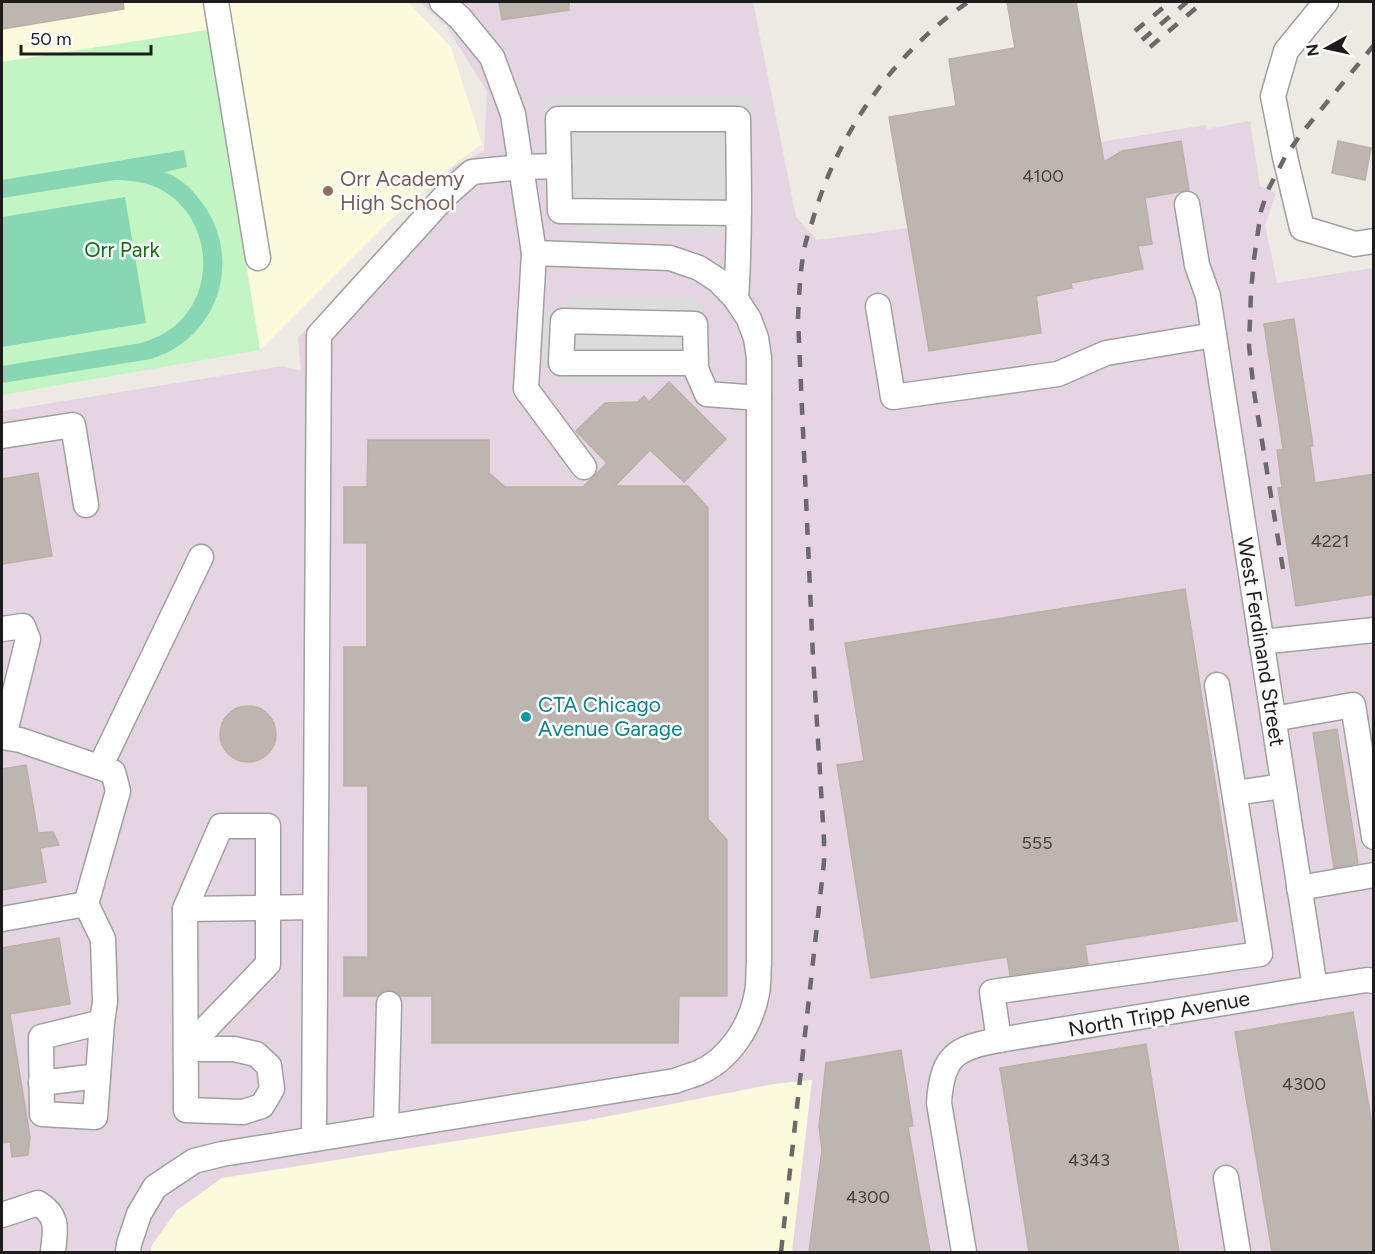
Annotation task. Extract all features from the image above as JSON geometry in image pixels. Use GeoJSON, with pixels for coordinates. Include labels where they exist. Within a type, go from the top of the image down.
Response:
{"type":"FeatureCollection","features":[{"type":"Feature","properties":{"kind":"street"},"geometry":{"type":"LineString","coordinates":[[216,2],[258,258]]}},
{"type":"Feature","properties":{"kind":"street"},"geometry":{"type":"LineString","coordinates":[[442,2],[460,18],[492,57],[513,114],[534,253],[526,389],[584,467]]}},
{"type":"Feature","properties":{"kind":"street"},"geometry":{"type":"LineString","coordinates":[[1326,2],[1286,51],[1273,96],[1285,157],[1302,228],[1355,244],[1374,241]]}},
{"type":"Feature","properties":{"kind":"street"},"geometry":{"type":"LineString","coordinates":[[736,299],[739,247],[739,213],[738,119],[558,119],[560,211],[739,213]]}},
{"type":"Feature","properties":{"kind":"street"},"geometry":{"type":"LineString","coordinates":[[314,1139],[319,335],[447,194],[472,172],[559,166]]}},
{"type":"Feature","properties":{"kind":"street","name":"West Ferdinand Street"},"geometry":{"type":"LineString","coordinates":[[1187,204],[1197,265],[1208,296],[1315,987]]}},
{"type":"Feature","properties":{"kind":"street"},"geometry":{"type":"LineString","coordinates":[[128,1252],[139,1214],[155,1187],[194,1161],[222,1154],[675,1081],[699,1073],[717,1061],[736,1042],[749,1019],[757,993],[759,964],[759,358],[756,338],[749,319],[736,299],[719,281],[699,268],[670,258],[534,253]]}},
{"type":"Feature","properties":{"kind":"street"},"geometry":{"type":"LineString","coordinates":[[878,306],[893,397],[1058,374],[1106,353],[1214,335]]}},
{"type":"Feature","properties":{"kind":"street"},"geometry":{"type":"LineString","coordinates":[[696,363],[561,363],[563,321],[695,324],[696,363],[696,369],[707,394],[759,398]]}},
{"type":"Feature","properties":{"kind":"street"},"geometry":{"type":"LineString","coordinates":[[2,436],[74,425],[86,505]]}},
{"type":"Feature","properties":{"kind":"street"},"geometry":{"type":"LineString","coordinates":[[100,767],[201,557]]}},
{"type":"Feature","properties":{"kind":"street"},"geometry":{"type":"LineString","coordinates":[[2,629],[22,626],[28,639],[3,737],[20,740],[113,772],[118,791],[86,904],[103,939],[105,1002],[95,1117],[42,1114],[41,1037],[102,1022]]}},
{"type":"Feature","properties":{"kind":"street"},"geometry":{"type":"LineString","coordinates":[[1261,642],[1374,630]]}},
{"type":"Feature","properties":{"kind":"street"},"geometry":{"type":"LineString","coordinates":[[999,1040],[992,992],[1260,954],[1217,685]]}},
{"type":"Feature","properties":{"kind":"street"},"geometry":{"type":"LineString","coordinates":[[1273,719],[1363,703],[1374,837]]}},
{"type":"Feature","properties":{"kind":"street"},"geometry":{"type":"LineString","coordinates":[[1235,793],[1283,786]]}},
{"type":"Feature","properties":{"kind":"street"},"geometry":{"type":"LineString","coordinates":[[221,826],[268,826],[268,908],[268,964],[186,1049],[185,909],[221,826]]}},
{"type":"Feature","properties":{"kind":"street"},"geometry":{"type":"LineString","coordinates":[[1299,888],[1374,875]]}},
{"type":"Feature","properties":{"kind":"street"},"geometry":{"type":"LineString","coordinates":[[2,918],[86,904]]}},
{"type":"Feature","properties":{"kind":"street"},"geometry":{"type":"LineString","coordinates":[[185,909],[315,907]]}},
{"type":"Feature","properties":{"kind":"street","name":"North Tripp Avenue"},"geometry":{"type":"LineString","coordinates":[[964,1252],[939,1102],[940,1082],[949,1061],[962,1050],[999,1040],[1315,987],[1374,981]]}},
{"type":"Feature","properties":{"kind":"street"},"geometry":{"type":"LineString","coordinates":[[386,1127],[389,1004]]}},
{"type":"Feature","properties":{"kind":"street"},"geometry":{"type":"LineString","coordinates":[[41,1083],[98,1076]]}},
{"type":"Feature","properties":{"kind":"street"},"geometry":{"type":"LineString","coordinates":[[1226,1178],[1238,1252]]}},
{"type":"Feature","properties":{"kind":"street"},"geometry":{"type":"LineString","coordinates":[[2,1215],[38,1203],[49,1210],[55,1226],[53,1252]]}},
{"type":"Feature","properties":{"kind":"shaded area","name":"Orr Academy High School"},"geometry":{"type":"Polygon","coordinates":[[[2,2],[408,2],[451,47],[482,144],[457,162],[389,221],[260,350],[208,30],[2,62],[2,2]]]}},
{"type":"Feature","properties":{"kind":"shaded area"},"geometry":{"type":"Polygon","coordinates":[[[420,2],[753,2],[796,217],[817,240],[908,228],[889,117],[956,106],[949,59],[1015,47],[1007,2],[1076,2],[1100,142],[1206,125],[1207,129],[1250,121],[1260,186],[1276,193],[1265,225],[1277,283],[1373,268],[1373,1252],[2,1252],[2,411],[283,366],[301,371],[298,338],[454,166],[484,151],[487,91],[446,26],[420,2]]]}},
{"type":"Feature","properties":{"kind":"shaded area"},"geometry":{"type":"Polygon","coordinates":[[[541,97],[753,97],[751,233],[573,233],[581,219],[565,218],[551,111],[541,97]]]}},
{"type":"Feature","properties":{"kind":"shaded area"},"geometry":{"type":"Polygon","coordinates":[[[571,296],[700,296],[696,306],[702,309],[708,317],[710,370],[663,371],[657,382],[556,383],[563,372],[554,365],[544,364],[543,315],[552,308],[564,309],[571,296]]]}},
{"type":"Feature","properties":{"kind":"shaded area"},"geometry":{"type":"Polygon","coordinates":[[[812,1080],[792,1252],[151,1252],[152,1245],[177,1210],[222,1178],[589,1120],[774,1084],[812,1080]]]}},
{"type":"Feature","properties":{"kind":"green space","name":"Orr Park"},"geometry":{"type":"Polygon","coordinates":[[[208,30],[260,350],[2,395],[2,62],[208,30]]]}},
{"type":"Feature","properties":{"kind":"green space"},"geometry":{"type":"Polygon","coordinates":[[[184,150],[187,167],[164,172],[182,181],[201,201],[216,229],[222,252],[222,275],[217,297],[207,317],[192,335],[174,349],[151,359],[2,383],[2,366],[141,343],[162,334],[177,324],[193,304],[200,286],[203,267],[202,248],[187,212],[173,198],[156,187],[115,180],[2,198],[2,180],[184,150]]]}},
{"type":"Feature","properties":{"kind":"green space"},"geometry":{"type":"Polygon","coordinates":[[[125,197],[146,323],[2,347],[2,217],[125,197]]]}},
{"type":"Feature","properties":{"kind":"building"},"geometry":{"type":"Polygon","coordinates":[[[2,2],[123,2],[124,9],[2,29],[2,2]]]}},
{"type":"Feature","properties":{"kind":"building"},"geometry":{"type":"Polygon","coordinates":[[[499,2],[569,2],[569,10],[502,20],[499,2]]]}},
{"type":"Feature","properties":{"kind":"building"},"geometry":{"type":"Polygon","coordinates":[[[1007,2],[1076,2],[1104,162],[1122,151],[1181,141],[1189,190],[1145,198],[1152,244],[1138,246],[1143,269],[1071,283],[1072,288],[1036,296],[1041,333],[929,351],[889,117],[956,106],[949,59],[1015,48],[1007,2]]]}},
{"type":"Feature","properties":{"kind":"building"},"geometry":{"type":"Polygon","coordinates":[[[1338,141],[1371,148],[1365,180],[1332,173],[1338,141]]]}},
{"type":"Feature","properties":{"kind":"building"},"geometry":{"type":"Polygon","coordinates":[[[1294,319],[1313,446],[1310,447],[1315,483],[1374,474],[1374,594],[1296,606],[1278,488],[1282,488],[1277,450],[1283,449],[1264,324],[1294,319]]]}},
{"type":"Feature","properties":{"kind":"building","name":"CTA Chicago Avenue Garage"},"geometry":{"type":"Polygon","coordinates":[[[669,382],[726,439],[684,482],[650,450],[615,486],[688,486],[708,508],[708,819],[727,840],[727,996],[679,996],[678,1043],[432,1043],[432,996],[400,996],[389,990],[383,991],[378,996],[344,996],[344,957],[368,957],[368,786],[344,786],[344,647],[367,647],[367,543],[344,543],[344,487],[367,487],[368,440],[489,440],[489,473],[505,487],[583,487],[607,463],[576,431],[605,403],[638,402],[644,396],[649,402],[669,382]]]}},
{"type":"Feature","properties":{"kind":"building"},"geometry":{"type":"Polygon","coordinates":[[[38,473],[52,556],[2,564],[2,479],[38,473]]]}},
{"type":"Feature","properties":{"kind":"building"},"geometry":{"type":"Polygon","coordinates":[[[1185,589],[1237,921],[1085,945],[1088,964],[1010,975],[1007,957],[871,978],[837,765],[864,761],[845,643],[1185,589]]]}},
{"type":"Feature","properties":{"kind":"building"},"geometry":{"type":"Polygon","coordinates":[[[242,706],[254,706],[264,710],[272,718],[276,734],[272,750],[264,758],[254,762],[242,762],[232,758],[224,750],[220,740],[220,728],[224,718],[232,710],[242,706]]]}},
{"type":"Feature","properties":{"kind":"building"},"geometry":{"type":"Polygon","coordinates":[[[1337,729],[1358,863],[1334,868],[1313,733],[1337,729]]]}},
{"type":"Feature","properties":{"kind":"building"},"geometry":{"type":"Polygon","coordinates":[[[26,765],[38,833],[53,832],[59,845],[40,848],[46,882],[2,890],[2,769],[26,765]]]}},
{"type":"Feature","properties":{"kind":"building"},"geometry":{"type":"Polygon","coordinates":[[[59,938],[70,1004],[10,1014],[30,1137],[28,1155],[12,1157],[10,1142],[2,1143],[2,948],[59,938]]]}},
{"type":"Feature","properties":{"kind":"building"},"geometry":{"type":"Polygon","coordinates":[[[1353,1012],[1374,1137],[1374,1252],[1272,1252],[1235,1032],[1353,1012]]]}},
{"type":"Feature","properties":{"kind":"building"},"geometry":{"type":"Polygon","coordinates":[[[1146,1044],[1179,1252],[1029,1252],[1000,1068],[1146,1044]]]}},
{"type":"Feature","properties":{"kind":"building"},"geometry":{"type":"Polygon","coordinates":[[[901,1050],[913,1126],[908,1127],[930,1252],[809,1252],[822,1150],[819,1127],[826,1063],[901,1050]]]}},
{"type":"Feature","properties":{"kind":"railway"},"geometry":{"type":"LineString","coordinates":[[781,1252],[824,862],[798,318],[803,259],[807,238],[837,156],[872,97],[916,45],[968,2]]}},
{"type":"Feature","properties":{"kind":"railway"},"geometry":{"type":"LineString","coordinates":[[1135,31],[1170,2]]}},
{"type":"Feature","properties":{"kind":"railway"},"geometry":{"type":"LineString","coordinates":[[1142,40],[1187,2]]}},
{"type":"Feature","properties":{"kind":"railway"},"geometry":{"type":"LineString","coordinates":[[1150,47],[1203,2]]}},
{"type":"Feature","properties":{"kind":"railway"},"geometry":{"type":"LineString","coordinates":[[1283,569],[1254,392],[1249,346],[1251,292],[1261,211],[1268,190],[1285,157],[1374,45]]}},
{"type":"Feature","properties":{"kind":"place","name":"Orr Academy High School"},"geometry":{"type":"Point","coordinates":[328,191]}},
{"type":"Feature","properties":{"kind":"place","name":"CTA Chicago Avenue Garage"},"geometry":{"type":"Point","coordinates":[526,717]}}]}
